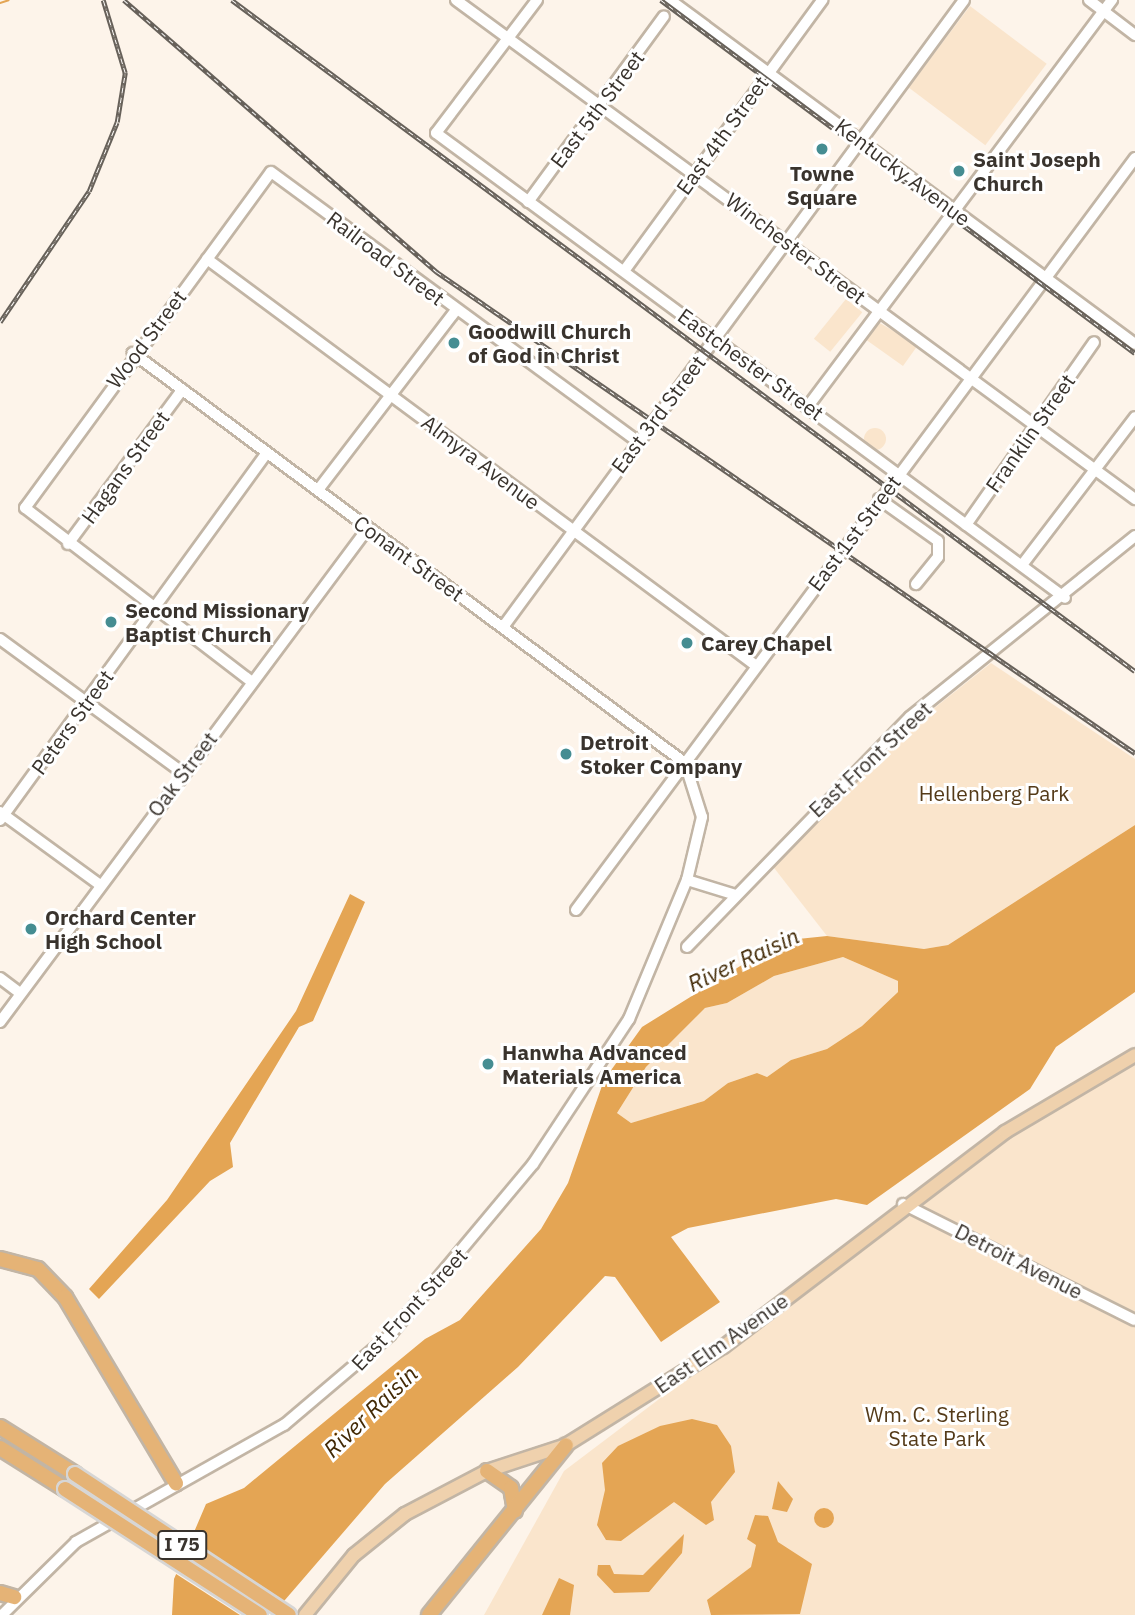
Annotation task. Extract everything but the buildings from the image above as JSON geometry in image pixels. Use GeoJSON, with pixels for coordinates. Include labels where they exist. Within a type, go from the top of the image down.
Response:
{"type":"FeatureCollection","features":[{"type":"Feature","properties":{"kind":"highway"},"geometry":{"type":"LineString","coordinates":[[0,1259],[38,1269],[65,1297],[176,1483]]}},
{"type":"Feature","properties":{"kind":"highway","name":"I 75"},"geometry":{"type":"LineString","coordinates":[[0,1427],[289,1615]]}},
{"type":"Feature","properties":{"kind":"highway"},"geometry":{"type":"LineString","coordinates":[[430,1615],[566,1445]]}},
{"type":"Feature","properties":{"kind":"highway","name":"I 75"},"geometry":{"type":"LineString","coordinates":[[0,1448],[260,1615]]}},
{"type":"Feature","properties":{"kind":"highway"},"geometry":{"type":"LineString","coordinates":[[487,1471],[511,1488],[515,1511]]}},
{"type":"Feature","properties":{"kind":"main road","name":"East Elm Avenue"},"geometry":{"type":"LineString","coordinates":[[305,1615],[329,1581],[395,1522],[487,1471],[566,1445],[723,1347],[903,1203],[1051,1101],[1135,1055]]}},
{"type":"Feature","properties":{"kind":"street","name":"Winchester Street"},"geometry":{"type":"LineString","coordinates":[[456,0],[695,172],[1135,499]]}},
{"type":"Feature","properties":{"kind":"street"},"geometry":{"type":"LineString","coordinates":[[510,38],[537,0]]}},
{"type":"Feature","properties":{"kind":"street","name":"Kentucky Avenue"},"geometry":{"type":"LineString","coordinates":[[670,0],[1135,344]]}},
{"type":"Feature","properties":{"kind":"street","name":"East 4th Street"},"geometry":{"type":"LineString","coordinates":[[624,271],[767,71],[822,0]]}},
{"type":"Feature","properties":{"kind":"street","name":"East 3rd Street"},"geometry":{"type":"LineString","coordinates":[[503,627],[964,0]]}},
{"type":"Feature","properties":{"kind":"street"},"geometry":{"type":"LineString","coordinates":[[1089,0],[1135,36]]}},
{"type":"Feature","properties":{"kind":"street"},"geometry":{"type":"LineString","coordinates":[[809,405],[953,209],[1112,0]]}},
{"type":"Feature","properties":{"kind":"street","name":"East 5th Street"},"geometry":{"type":"LineString","coordinates":[[528,202],[664,16]]}},
{"type":"Feature","properties":{"kind":"street","name":"Eastchester Street"},"geometry":{"type":"LineString","coordinates":[[510,38],[436,133],[809,405],[1065,598]]}},
{"type":"Feature","properties":{"kind":"street","name":"East 1st Street"},"geometry":{"type":"LineString","coordinates":[[576,910],[755,665],[1135,158]]}},
{"type":"Feature","properties":{"kind":"street","name":"Wood Street"},"geometry":{"type":"LineString","coordinates":[[68,544],[25,508],[133,353],[271,172]]}},
{"type":"Feature","properties":{"kind":"street","name":"Railroad Street"},"geometry":{"type":"LineString","coordinates":[[271,172],[638,442]]}},
{"type":"Feature","properties":{"kind":"street","name":"Almyra Avenue"},"geometry":{"type":"LineString","coordinates":[[207,259],[755,665]]}},
{"type":"Feature","properties":{"kind":"street"},"geometry":{"type":"LineString","coordinates":[[318,489],[456,310]]}},
{"type":"Feature","properties":{"kind":"street","name":"Franklin Street"},"geometry":{"type":"LineString","coordinates":[[966,525],[1034,423],[1094,342]]}},
{"type":"Feature","properties":{"kind":"street","name":"Conant Street"},"geometry":{"type":"LineString","coordinates":[[133,353],[685,763]]}},
{"type":"Feature","properties":{"kind":"street","name":"Hagans Street"},"geometry":{"type":"LineString","coordinates":[[68,544],[182,390]]}},
{"type":"Feature","properties":{"kind":"street"},"geometry":{"type":"LineString","coordinates":[[1022,565],[1135,416]]}},
{"type":"Feature","properties":{"kind":"street","name":"Peters Street"},"geometry":{"type":"LineString","coordinates":[[1,816],[266,454]]}},
{"type":"Feature","properties":{"kind":"street"},"geometry":{"type":"LineString","coordinates":[[879,499],[938,541],[938,557],[916,584]]}},
{"type":"Feature","properties":{"kind":"street","name":"Oak Street"},"geometry":{"type":"LineString","coordinates":[[0,1022],[368,528]]}},
{"type":"Feature","properties":{"kind":"street","name":"East Front Street"},"geometry":{"type":"LineString","coordinates":[[687,947],[910,717],[1065,598],[1135,536]]}},
{"type":"Feature","properties":{"kind":"street"},"geometry":{"type":"LineString","coordinates":[[68,544],[251,682]]}},
{"type":"Feature","properties":{"kind":"street"},"geometry":{"type":"LineString","coordinates":[[0,639],[183,773]]}},
{"type":"Feature","properties":{"kind":"street","name":"East Front Street"},"geometry":{"type":"LineString","coordinates":[[2,1615],[7,1595],[76,1542],[176,1483],[284,1425],[333,1388],[390,1335],[469,1244],[533,1164],[629,1019],[687,880],[702,817],[685,763]]}},
{"type":"Feature","properties":{"kind":"street"},"geometry":{"type":"LineString","coordinates":[[1,816],[100,885]]}},
{"type":"Feature","properties":{"kind":"street"},"geometry":{"type":"LineString","coordinates":[[687,880],[736,895]]}},
{"type":"Feature","properties":{"kind":"street"},"geometry":{"type":"LineString","coordinates":[[0,978],[20,993]]}},
{"type":"Feature","properties":{"kind":"street","name":"Detroit Avenue"},"geometry":{"type":"LineString","coordinates":[[903,1203],[1135,1320]]}},
{"type":"Feature","properties":{"kind":"green space"},"geometry":{"type":"Polygon","coordinates":[[[970,6],[1047,64],[985,145],[909,87],[970,6]]]}},
{"type":"Feature","properties":{"kind":"green space"},"geometry":{"type":"Polygon","coordinates":[[[846,299],[862,312],[830,352],[814,339],[846,299]]]}},
{"type":"Feature","properties":{"kind":"green space"},"geometry":{"type":"Polygon","coordinates":[[[878,322],[918,345],[903,366],[865,339],[878,322]]]}},
{"type":"Feature","properties":{"kind":"green space"},"geometry":{"type":"Polygon","coordinates":[[[875,428],[883,431],[886,439],[883,447],[875,450],[867,447],[864,439],[867,431],[875,428]]]}},
{"type":"Feature","properties":{"kind":"green space","name":"Hellenberg Park"},"geometry":{"type":"Polygon","coordinates":[[[991,663],[1135,759],[1135,825],[948,945],[924,949],[827,936],[771,864],[903,733],[991,663]]]}},
{"type":"Feature","properties":{"kind":"green space"},"geometry":{"type":"Polygon","coordinates":[[[843,957],[898,981],[898,992],[862,1026],[827,1049],[791,1060],[767,1077],[757,1073],[728,1083],[704,1101],[631,1123],[617,1113],[646,1067],[705,1008],[727,1003],[774,976],[843,957]]]}},
{"type":"Feature","properties":{"kind":"green space","name":"Wm. C. Sterling State Park"},"geometry":{"type":"Polygon","coordinates":[[[1135,1061],[1135,1615],[484,1615],[564,1471],[1027,1121],[1135,1061]]]}},
{"type":"Feature","properties":{"kind":"water","name":"River Raisin"},"geometry":{"type":"Polygon","coordinates":[[[1135,825],[1135,992],[1056,1047],[1030,1089],[867,1205],[836,1199],[688,1228],[671,1237],[720,1302],[661,1342],[615,1277],[605,1276],[518,1367],[385,1484],[272,1615],[172,1615],[174,1579],[206,1504],[244,1488],[425,1339],[460,1320],[541,1229],[568,1183],[604,1080],[642,1027],[766,950],[798,939],[827,936],[924,949],[948,945],[1135,825]],[[843,957],[774,976],[727,1003],[705,1008],[646,1067],[617,1113],[631,1123],[704,1101],[728,1083],[757,1073],[767,1077],[791,1060],[827,1049],[862,1026],[898,992],[898,981],[843,957]]]}},
{"type":"Feature","properties":{"kind":"water"},"geometry":{"type":"Polygon","coordinates":[[[350,894],[365,902],[313,1021],[299,1027],[230,1143],[233,1167],[210,1181],[99,1299],[89,1289],[167,1200],[296,1011],[350,894]]]}},
{"type":"Feature","properties":{"kind":"water"},"geometry":{"type":"Polygon","coordinates":[[[692,1419],[717,1425],[731,1446],[735,1472],[711,1502],[714,1520],[706,1525],[674,1502],[621,1541],[606,1540],[597,1525],[605,1490],[602,1463],[618,1446],[660,1426],[692,1419]]]}},
{"type":"Feature","properties":{"kind":"water"},"geometry":{"type":"Polygon","coordinates":[[[778,1481],[793,1499],[787,1512],[772,1509],[778,1481]]]}},
{"type":"Feature","properties":{"kind":"water"},"geometry":{"type":"Polygon","coordinates":[[[820,1508],[828,1508],[834,1518],[828,1528],[820,1528],[814,1522],[814,1514],[820,1508]]]}},
{"type":"Feature","properties":{"kind":"water"},"geometry":{"type":"Polygon","coordinates":[[[755,1515],[768,1516],[778,1542],[812,1564],[800,1614],[711,1615],[707,1600],[751,1567],[756,1545],[747,1539],[755,1515]]]}},
{"type":"Feature","properties":{"kind":"water"},"geometry":{"type":"Polygon","coordinates":[[[684,1534],[682,1553],[649,1592],[614,1593],[597,1575],[598,1565],[610,1565],[614,1574],[643,1575],[684,1534]]]}},
{"type":"Feature","properties":{"kind":"water"},"geometry":{"type":"Polygon","coordinates":[[[559,1578],[574,1585],[570,1615],[542,1615],[559,1578]]]}},
{"type":"Feature","properties":{"kind":"pier"},"geometry":{"type":"Polygon","coordinates":[[[189,1539],[286,1603],[277,1615],[240,1615],[173,1572],[189,1539]]]}},
{"type":"Feature","properties":{"kind":"waterway"},"geometry":{"type":"LineString","coordinates":[[0,3],[9,0]]}},
{"type":"Feature","properties":{"kind":"railway"},"geometry":{"type":"LineString","coordinates":[[0,322],[89,191],[117,122],[125,73],[103,0]]}},
{"type":"Feature","properties":{"kind":"railway"},"geometry":{"type":"LineString","coordinates":[[124,0],[437,272],[1135,753]]}},
{"type":"Feature","properties":{"kind":"railway"},"geometry":{"type":"LineString","coordinates":[[232,0],[1135,671]]}},
{"type":"Feature","properties":{"kind":"railway"},"geometry":{"type":"LineString","coordinates":[[661,0],[1135,353]]}},
{"type":"Feature","properties":{"kind":"place","name":"Towne Square"},"geometry":{"type":"Point","coordinates":[822,149]}},
{"type":"Feature","properties":{"kind":"place","name":"Saint Joseph Church"},"geometry":{"type":"Point","coordinates":[959,171]}},
{"type":"Feature","properties":{"kind":"place","name":"Goodwill Church of God in Christ"},"geometry":{"type":"Point","coordinates":[454,343]}},
{"type":"Feature","properties":{"kind":"place","name":"Second Missionary Baptist Church"},"geometry":{"type":"Point","coordinates":[111,622]}},
{"type":"Feature","properties":{"kind":"place","name":"Carey Chapel"},"geometry":{"type":"Point","coordinates":[687,643]}},
{"type":"Feature","properties":{"kind":"place","name":"Detroit Stoker Company"},"geometry":{"type":"Point","coordinates":[566,754]}},
{"type":"Feature","properties":{"kind":"place","name":"Orchard Center High School"},"geometry":{"type":"Point","coordinates":[31,929]}},
{"type":"Feature","properties":{"kind":"place","name":"Hanwha Advanced Materials America"},"geometry":{"type":"Point","coordinates":[488,1064]}}]}
